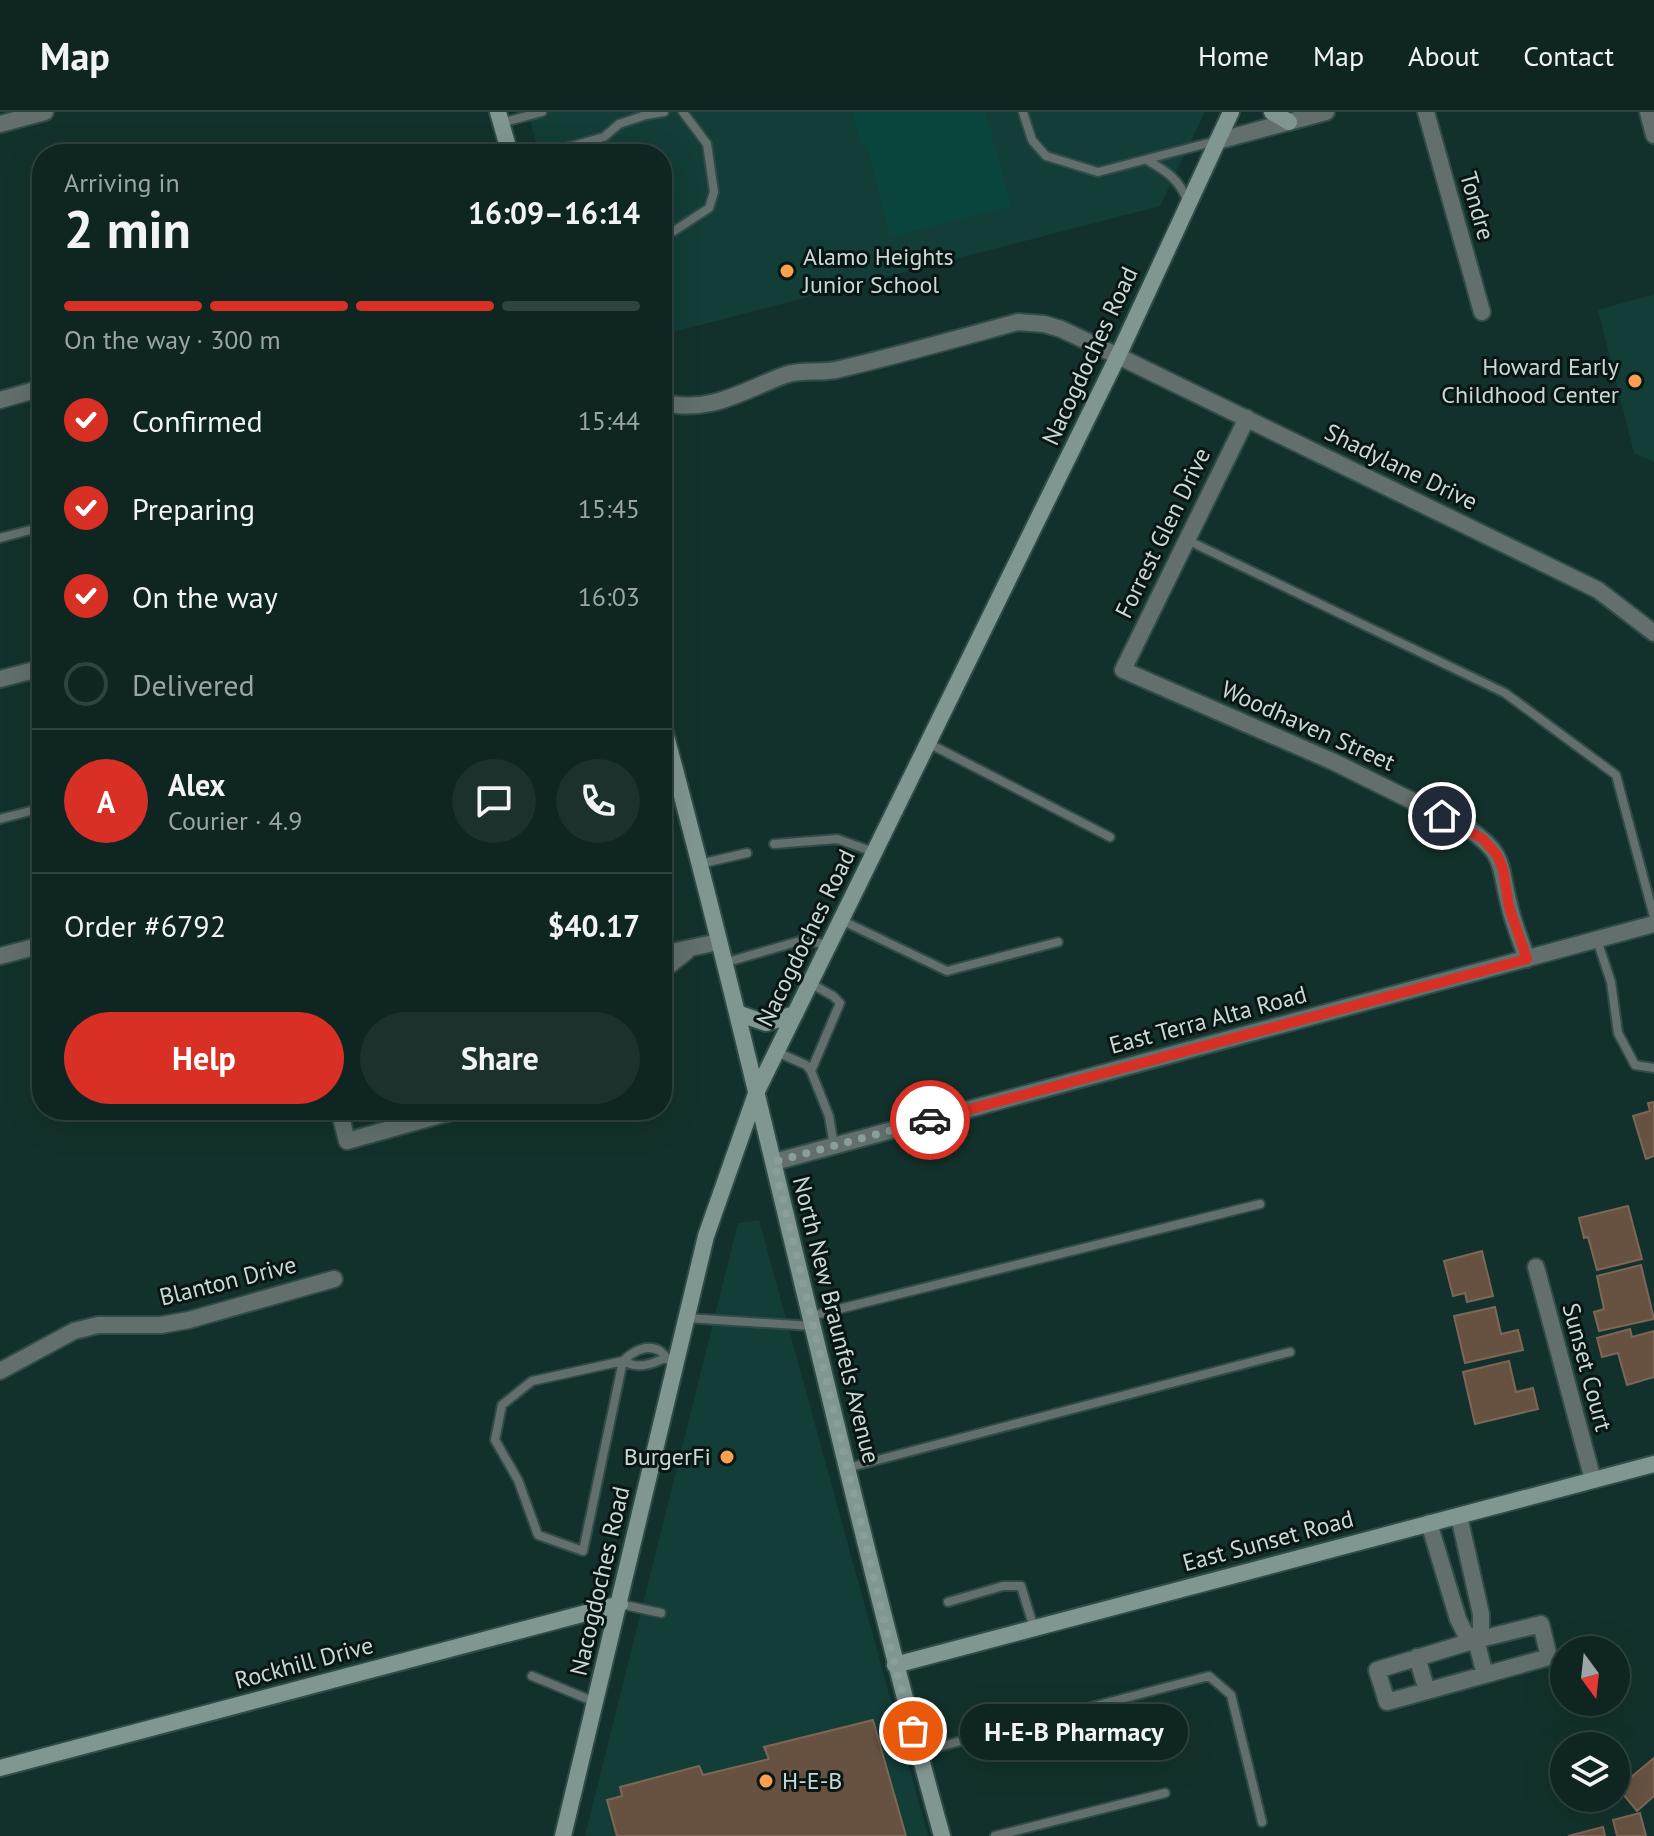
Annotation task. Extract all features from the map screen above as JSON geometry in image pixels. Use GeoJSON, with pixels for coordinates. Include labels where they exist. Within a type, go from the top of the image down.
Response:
{"type":"FeatureCollection","features":[{"type":"Feature","properties":{"kind":"street","name":"Nacogdoches Road"},"geometry":{"type":"LineString","coordinates":[[563,1836],[620,1604],[670,1362],[687,1318],[706,1236],[757,1091],[1118,356],[1231,112]]}},
{"type":"Feature","properties":{"kind":"street"},"geometry":{"type":"LineString","coordinates":[[1272,112],[1289,122]]}},
{"type":"Feature","properties":{"kind":"street"},"geometry":{"type":"LineString","coordinates":[[1217,141],[1326,112]]}},
{"type":"Feature","properties":{"kind":"street","name":"Tondre"},"geometry":{"type":"LineString","coordinates":[[1426,112],[1482,312]]}},
{"type":"Feature","properties":{"kind":"street"},"geometry":{"type":"LineString","coordinates":[[1648,112],[1654,135]]}},
{"type":"Feature","properties":{"kind":"street"},"geometry":{"type":"LineString","coordinates":[[0,124],[38,113]]}},
{"type":"Feature","properties":{"kind":"street"},"geometry":{"type":"LineString","coordinates":[[500,117],[507,144]]}},
{"type":"Feature","properties":{"kind":"street","name":"Shadylane Drive"},"geometry":{"type":"LineString","coordinates":[[672,405],[704,405],[759,388],[787,374],[838,370],[1018,322],[1044,324],[1118,356],[1598,590],[1654,633]]}},
{"type":"Feature","properties":{"kind":"street"},"geometry":{"type":"LineString","coordinates":[[0,400],[32,391]]}},
{"type":"Feature","properties":{"kind":"street","name":"Forrest Glen Drive"},"geometry":{"type":"LineString","coordinates":[[1123,670],[1247,418]]}},
{"type":"Feature","properties":{"kind":"street","name":"Woodhaven Street"},"geometry":{"type":"LineString","coordinates":[[1123,670],[1334,762],[1469,829],[1483,839],[1497,855],[1503,869],[1509,907],[1527,959]]}},
{"type":"Feature","properties":{"kind":"street"},"geometry":{"type":"LineString","coordinates":[[0,679],[32,671]]}},
{"type":"Feature","properties":{"kind":"street","name":"North New Braunfels Avenue"},"geometry":{"type":"LineString","coordinates":[[672,781],[699,864],[895,1665],[942,1836]]}},
{"type":"Feature","properties":{"kind":"street","name":"East Terra Alta Road"},"geometry":{"type":"LineString","coordinates":[[774,1162],[1654,924]]}},
{"type":"Feature","properties":{"kind":"street"},"geometry":{"type":"LineString","coordinates":[[672,952],[718,942]]}},
{"type":"Feature","properties":{"kind":"street"},"geometry":{"type":"LineString","coordinates":[[0,956],[32,948]]}},
{"type":"Feature","properties":{"kind":"street"},"geometry":{"type":"LineString","coordinates":[[672,963],[688,950]]}},
{"type":"Feature","properties":{"kind":"street"},"geometry":{"type":"LineString","coordinates":[[737,1013],[766,1023],[795,1014]]}},
{"type":"Feature","properties":{"kind":"street"},"geometry":{"type":"LineString","coordinates":[[342,1120],[347,1141],[422,1120]]}},
{"type":"Feature","properties":{"kind":"street","name":"Sunset Court"},"geometry":{"type":"LineString","coordinates":[[1536,1267],[1593,1480]]}},
{"type":"Feature","properties":{"kind":"street","name":"Blanton Drive"},"geometry":{"type":"LineString","coordinates":[[0,1371],[31,1357],[74,1331],[98,1325],[161,1325],[189,1320],[334,1279]]}},
{"type":"Feature","properties":{"kind":"street","name":"East Sunset Road"},"geometry":{"type":"LineString","coordinates":[[895,1665],[1654,1464]]}},
{"type":"Feature","properties":{"kind":"street"},"geometry":{"type":"LineString","coordinates":[[1459,1516],[1481,1614],[1481,1630],[1476,1640],[1485,1675]]}},
{"type":"Feature","properties":{"kind":"street"},"geometry":{"type":"LineString","coordinates":[[1429,1523],[1458,1619],[1465,1633],[1476,1640]]}},
{"type":"Feature","properties":{"kind":"street"},"geometry":{"type":"LineString","coordinates":[[1450,1593],[1475,1587]]}},
{"type":"Feature","properties":{"kind":"street","name":"Rockhill Drive"},"geometry":{"type":"LineString","coordinates":[[0,1768],[620,1604]]}},
{"type":"Feature","properties":{"kind":"street"},"geometry":{"type":"LineString","coordinates":[[1541,1624],[1549,1657],[1387,1702],[1377,1670],[1417,1657],[1541,1624]]}},
{"type":"Feature","properties":{"kind":"street"},"geometry":{"type":"LineString","coordinates":[[1417,1657],[1427,1691]]}},
{"type":"Feature","properties":{"kind":"lane"},"geometry":{"type":"LineString","coordinates":[[500,117],[542,112]]}},
{"type":"Feature","properties":{"kind":"lane"},"geometry":{"type":"LineString","coordinates":[[579,144],[604,137],[619,124],[664,112]]}},
{"type":"Feature","properties":{"kind":"lane"},"geometry":{"type":"LineString","coordinates":[[672,231],[709,208],[714,192],[707,144],[683,112]]}},
{"type":"Feature","properties":{"kind":"lane"},"geometry":{"type":"LineString","coordinates":[[1023,112],[1032,140],[1046,156],[1098,172],[1217,141]]}},
{"type":"Feature","properties":{"kind":"lane"},"geometry":{"type":"LineString","coordinates":[[1147,160],[1169,173],[1181,185],[1189,203]]}},
{"type":"Feature","properties":{"kind":"lane"},"geometry":{"type":"LineString","coordinates":[[0,538],[32,530]]}},
{"type":"Feature","properties":{"kind":"lane"},"geometry":{"type":"LineString","coordinates":[[1187,540],[1505,693],[1616,775],[1654,917]]}},
{"type":"Feature","properties":{"kind":"lane"},"geometry":{"type":"LineString","coordinates":[[928,743],[1110,837]]}},
{"type":"Feature","properties":{"kind":"lane"},"geometry":{"type":"LineString","coordinates":[[0,819],[32,811]]}},
{"type":"Feature","properties":{"kind":"lane"},"geometry":{"type":"LineString","coordinates":[[774,844],[837,839],[875,852]]}},
{"type":"Feature","properties":{"kind":"lane"},"geometry":{"type":"LineString","coordinates":[[699,864],[747,853]]}},
{"type":"Feature","properties":{"kind":"lane"},"geometry":{"type":"LineString","coordinates":[[841,920],[947,971],[1058,942]]}},
{"type":"Feature","properties":{"kind":"lane"},"geometry":{"type":"LineString","coordinates":[[724,963],[803,940],[829,945]]}},
{"type":"Feature","properties":{"kind":"lane"},"geometry":{"type":"LineString","coordinates":[[1597,940],[1611,982],[1622,1042],[1635,1065],[1654,1068]]}},
{"type":"Feature","properties":{"kind":"lane"},"geometry":{"type":"LineString","coordinates":[[810,983],[840,1003],[811,1071]]}},
{"type":"Feature","properties":{"kind":"lane"},"geometry":{"type":"LineString","coordinates":[[777,1052],[806,1065],[811,1071],[829,1116],[834,1146]]}},
{"type":"Feature","properties":{"kind":"lane"},"geometry":{"type":"LineString","coordinates":[[687,1318],[812,1321],[1260,1204]]}},
{"type":"Feature","properties":{"kind":"lane"},"geometry":{"type":"LineString","coordinates":[[623,1361],[583,1551],[538,1535],[518,1480],[495,1440],[502,1405],[532,1381],[623,1361],[633,1351],[660,1351],[670,1362]]}},
{"type":"Feature","properties":{"kind":"lane"},"geometry":{"type":"LineString","coordinates":[[847,1468],[1290,1352]]}},
{"type":"Feature","properties":{"kind":"lane"},"geometry":{"type":"LineString","coordinates":[[623,1361],[634,1366],[670,1362]]}},
{"type":"Feature","properties":{"kind":"lane"},"geometry":{"type":"LineString","coordinates":[[948,1602],[1003,1586],[1021,1586],[1034,1628]]}},
{"type":"Feature","properties":{"kind":"lane"},"geometry":{"type":"LineString","coordinates":[[620,1604],[661,1613]]}},
{"type":"Feature","properties":{"kind":"lane"},"geometry":{"type":"LineString","coordinates":[[532,1676],[596,1702]]}},
{"type":"Feature","properties":{"kind":"lane"},"geometry":{"type":"LineString","coordinates":[[919,1752],[1209,1676],[1231,1695],[1262,1822]]}},
{"type":"Feature","properties":{"kind":"lane"},"geometry":{"type":"LineString","coordinates":[[995,1836],[1165,1793]]}},
{"type":"Feature","properties":{"kind":"shaded area","name":"Alamo Heights Junior School"},"geometry":{"type":"Polygon","coordinates":[[[528,112],[1205,112],[1160,206],[672,332],[672,144],[536,144],[528,112]]]}},
{"type":"Feature","properties":{"kind":"shaded area","name":"Howard Early Childhood Center"},"geometry":{"type":"Polygon","coordinates":[[[1654,294],[1654,462],[1634,453],[1598,310],[1654,294]]]}},
{"type":"Feature","properties":{"kind":"shaded area"},"geometry":{"type":"Polygon","coordinates":[[[759,1220],[928,1836],[585,1836],[738,1223],[759,1220]]]}},
{"type":"Feature","properties":{"kind":"green space"},"geometry":{"type":"Polygon","coordinates":[[[852,112],[986,112],[1011,206],[890,237],[866,145],[861,146],[852,112]]]}},
{"type":"Feature","properties":{"kind":"building"},"geometry":{"type":"Polygon","coordinates":[[[1654,1102],[1654,1156],[1646,1159],[1633,1116],[1650,1111],[1648,1103],[1654,1102]]]}},
{"type":"Feature","properties":{"kind":"building"},"geometry":{"type":"Polygon","coordinates":[[[1628,1206],[1642,1259],[1597,1270],[1579,1218],[1628,1206]]]}},
{"type":"Feature","properties":{"kind":"building"},"geometry":{"type":"Polygon","coordinates":[[[1482,1251],[1493,1296],[1467,1302],[1465,1293],[1453,1296],[1444,1261],[1482,1251]]]}},
{"type":"Feature","properties":{"kind":"building"},"geometry":{"type":"Polygon","coordinates":[[[1641,1265],[1654,1319],[1599,1331],[1594,1312],[1604,1309],[1597,1276],[1641,1265]]]}},
{"type":"Feature","properties":{"kind":"building"},"geometry":{"type":"Polygon","coordinates":[[[1495,1307],[1501,1334],[1518,1330],[1523,1350],[1465,1363],[1454,1316],[1495,1307]]]}},
{"type":"Feature","properties":{"kind":"building"},"geometry":{"type":"Polygon","coordinates":[[[1630,1329],[1632,1337],[1654,1331],[1654,1377],[1627,1385],[1618,1353],[1602,1357],[1597,1338],[1630,1329]]]}},
{"type":"Feature","properties":{"kind":"building"},"geometry":{"type":"Polygon","coordinates":[[[1509,1361],[1516,1392],[1533,1388],[1538,1409],[1475,1424],[1463,1372],[1509,1361]]]}},
{"type":"Feature","properties":{"kind":"building","name":"H-E-B"},"geometry":{"type":"Polygon","coordinates":[[[873,1720],[906,1836],[617,1836],[607,1800],[622,1796],[620,1787],[699,1766],[703,1775],[769,1759],[764,1747],[873,1720]]]}},
{"type":"Feature","properties":{"kind":"building"},"geometry":{"type":"Polygon","coordinates":[[[1654,1758],[1654,1796],[1637,1811],[1630,1803],[1630,1778],[1654,1758]]]}},
{"type":"Feature","properties":{"kind":"building"},"geometry":{"type":"Polygon","coordinates":[[[1640,1813],[1646,1836],[1617,1836],[1613,1820],[1640,1813]]]}},
{"type":"Feature","properties":{"kind":"building"},"geometry":{"type":"Polygon","coordinates":[[[1603,1827],[1605,1836],[1568,1836],[1603,1827]]]}},
{"type":"Feature","properties":{"kind":"way so far"},"geometry":{"type":"LineString","coordinates":[[913,1731],[774,1162],[930,1120]]}},
{"type":"Feature","properties":{"kind":"place","name":"Alamo Heights Junior School"},"geometry":{"type":"Point","coordinates":[787,271]}},
{"type":"Feature","properties":{"kind":"place","name":"Howard Early Childhood Center"},"geometry":{"type":"Point","coordinates":[1635,381]}},
{"type":"Feature","properties":{"kind":"place","name":"BurgerFi"},"geometry":{"type":"Point","coordinates":[727,1457]}},
{"type":"Feature","properties":{"kind":"place","name":"H-E-B Pharmacy"},"geometry":{"type":"Point","coordinates":[913,1731]}},
{"type":"Feature","properties":{"kind":"place","name":"H-E-B"},"geometry":{"type":"Point","coordinates":[766,1781]}},
{"type":"Feature","properties":{"kind":"route"},"geometry":{"type":"LineString","coordinates":[[930,1120],[1527,959],[1509,907],[1503,869],[1497,855],[1469,829],[1442,816]]}}]}
